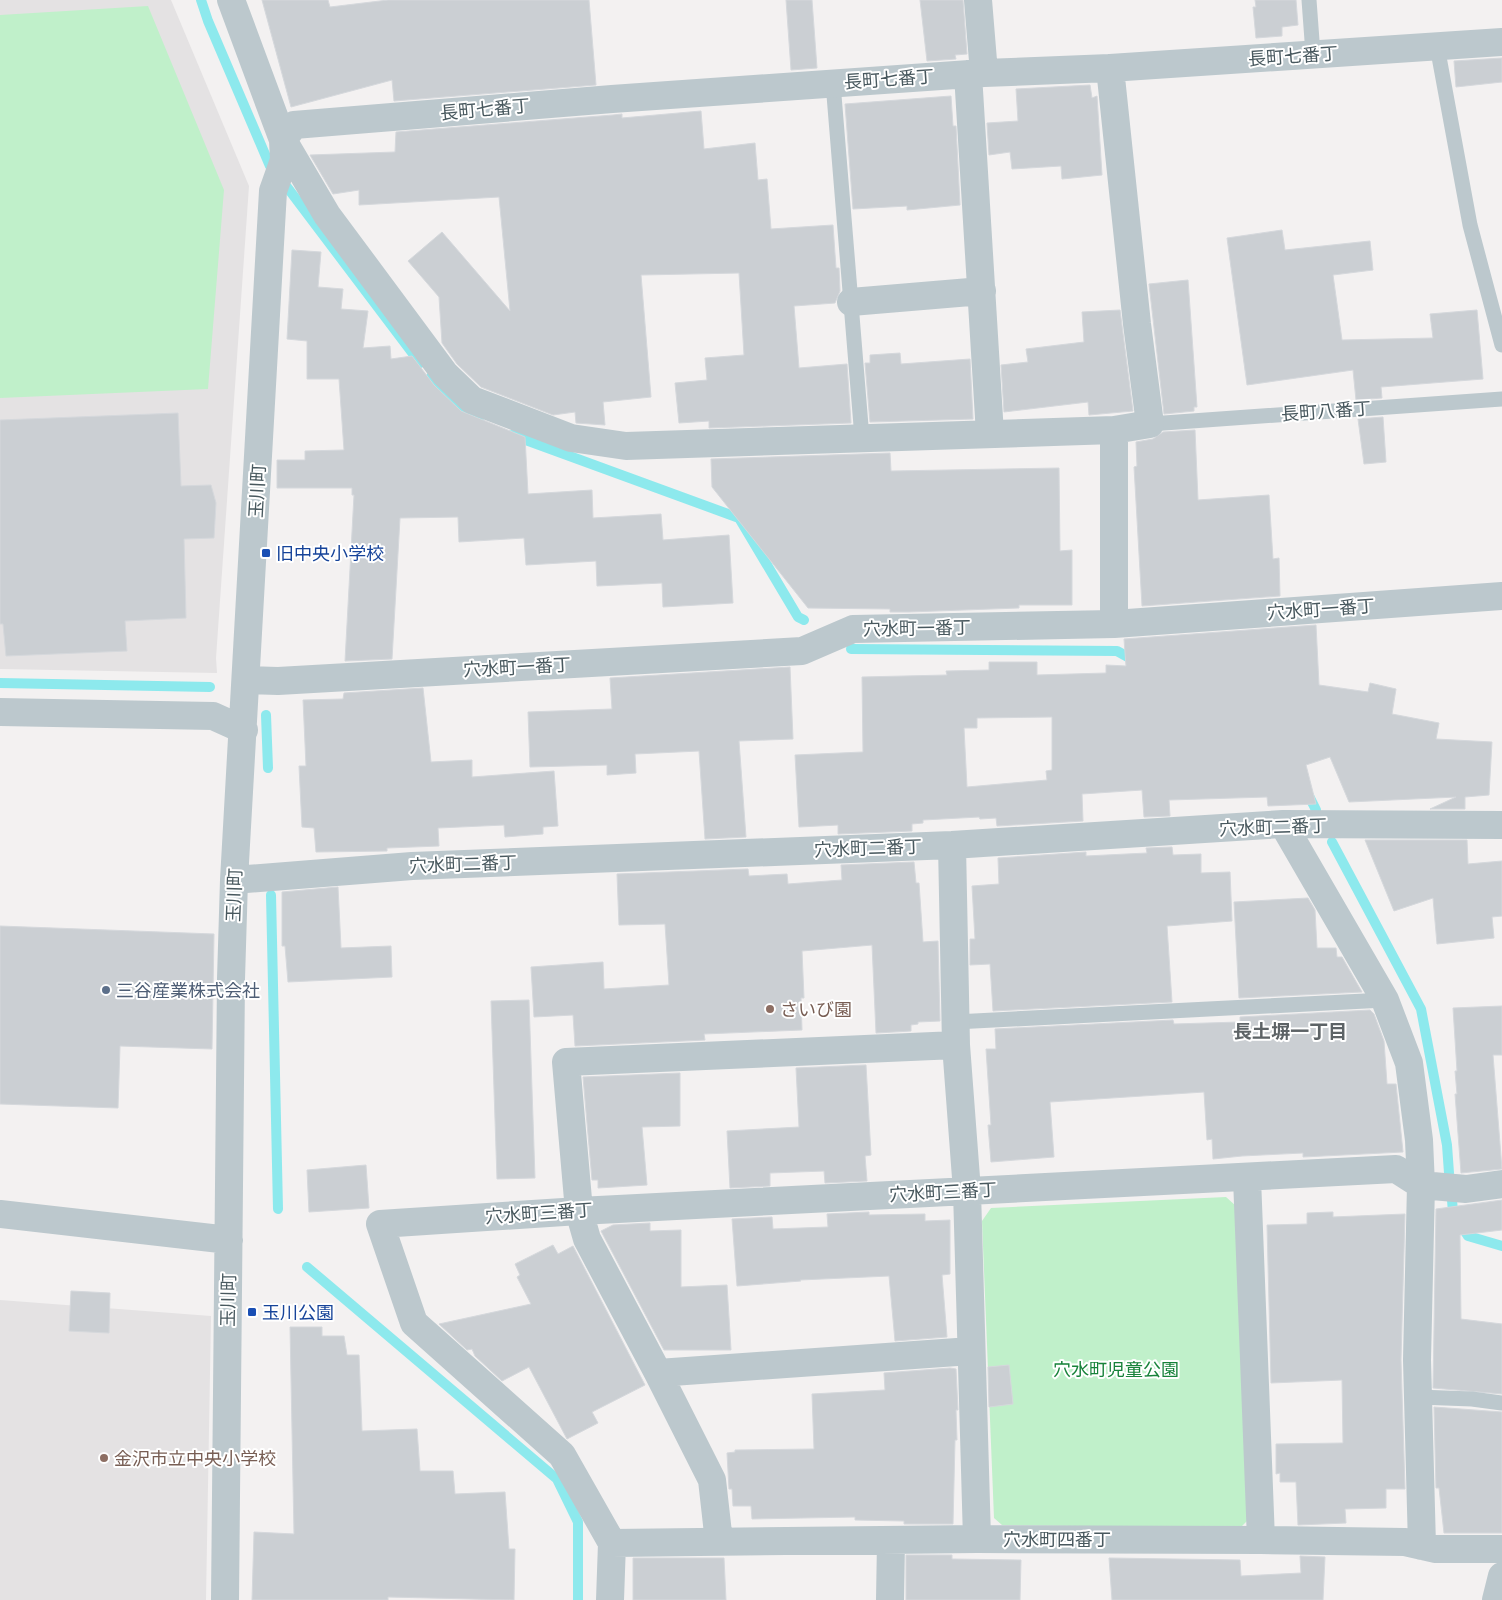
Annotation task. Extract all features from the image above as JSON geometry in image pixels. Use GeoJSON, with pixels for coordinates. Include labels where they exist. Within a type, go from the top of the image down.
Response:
{"type":"FeatureCollection","features":[{"type":"Feature","properties":{"kind":"street"},"geometry":{"type":"LineString","coordinates":[[231,0],[284,150],[327,215],[445,374],[472,400],[571,438],[626,446],[1114,430],[1150,424],[1137,324],[1110,68]]}},
{"type":"Feature","properties":{"kind":"street"},"geometry":{"type":"LineString","coordinates":[[978,0],[976,73],[982,291],[990,434]]}},
{"type":"Feature","properties":{"kind":"street","name":"長町七番丁"},"geometry":{"type":"LineString","coordinates":[[284,150],[294,126],[832,83],[976,73],[1110,68],[1502,42]]}},
{"type":"Feature","properties":{"kind":"street","name":"玉川町"},"geometry":{"type":"LineString","coordinates":[[225,1600],[234,880],[274,191],[284,150]]}},
{"type":"Feature","properties":{"kind":"street"},"geometry":{"type":"LineString","coordinates":[[851,302],[982,291]]}},
{"type":"Feature","properties":{"kind":"street"},"geometry":{"type":"LineString","coordinates":[[1114,430],[1114,624]]}},
{"type":"Feature","properties":{"kind":"street","name":"穴水町一番丁"},"geometry":{"type":"LineString","coordinates":[[246,680],[278,681],[802,651],[853,629],[1114,624],[1502,596]]}},
{"type":"Feature","properties":{"kind":"street"},"geometry":{"type":"LineString","coordinates":[[0,712],[213,716],[244,730]]}},
{"type":"Feature","properties":{"kind":"street"},"geometry":{"type":"LineString","coordinates":[[1284,824],[1385,1000],[1408,1063],[1420,1140],[1418,1397],[1422,1546]]}},
{"type":"Feature","properties":{"kind":"street","name":"穴水町二番丁"},"geometry":{"type":"LineString","coordinates":[[234,880],[412,866],[952,845],[1284,824],[1502,825]]}},
{"type":"Feature","properties":{"kind":"street"},"geometry":{"type":"LineString","coordinates":[[952,845],[956,1034],[967,1191],[977,1539]]}},
{"type":"Feature","properties":{"kind":"street"},"geometry":{"type":"LineString","coordinates":[[719,1542],[712,1480],[587,1239],[579,1211],[566,1062],[956,1034]]}},
{"type":"Feature","properties":{"kind":"street","name":"穴水町三番丁"},"geometry":{"type":"LineString","coordinates":[[612,1543],[562,1456],[414,1323],[380,1224],[579,1211],[1396,1169],[1421,1185],[1466,1189],[1502,1184]]}},
{"type":"Feature","properties":{"kind":"street"},"geometry":{"type":"LineString","coordinates":[[1247,1178],[1262,1540]]}},
{"type":"Feature","properties":{"kind":"street"},"geometry":{"type":"LineString","coordinates":[[0,1214],[229,1240]]}},
{"type":"Feature","properties":{"kind":"street"},"geometry":{"type":"LineString","coordinates":[[658,1373],[972,1351]]}},
{"type":"Feature","properties":{"kind":"street","name":"穴水町四番丁"},"geometry":{"type":"LineString","coordinates":[[612,1543],[977,1539],[1262,1540],[1405,1542],[1436,1549],[1502,1549]]}},
{"type":"Feature","properties":{"kind":"street"},"geometry":{"type":"LineString","coordinates":[[890,1600],[891,1540]]}},
{"type":"Feature","properties":{"kind":"street"},"geometry":{"type":"LineString","coordinates":[[610,1600],[612,1543]]}},
{"type":"Feature","properties":{"kind":"street"},"geometry":{"type":"LineString","coordinates":[[1496,1600],[1502,1576]]}},
{"type":"Feature","properties":{"kind":"lane"},"geometry":{"type":"LineString","coordinates":[[1309,0],[1313,54]]}},
{"type":"Feature","properties":{"kind":"lane"},"geometry":{"type":"LineString","coordinates":[[1437,46],[1470,225],[1502,345]]}},
{"type":"Feature","properties":{"kind":"lane"},"geometry":{"type":"LineString","coordinates":[[832,83],[862,438]]}},
{"type":"Feature","properties":{"kind":"lane","name":"長町八番丁"},"geometry":{"type":"LineString","coordinates":[[1150,424],[1502,399]]}},
{"type":"Feature","properties":{"kind":"lane"},"geometry":{"type":"LineString","coordinates":[[956,1034],[1385,1000]]}},
{"type":"Feature","properties":{"kind":"lane"},"geometry":{"type":"LineString","coordinates":[[1418,1397],[1472,1399],[1502,1403]]}},
{"type":"Feature","properties":{"kind":"shaded area"},"geometry":{"type":"Polygon","coordinates":[[[0,0],[171,0],[249,186],[216,658],[217,673],[0,669],[0,0]]]}},
{"type":"Feature","properties":{"kind":"shaded area","name":"金沢市立中央小学校"},"geometry":{"type":"Polygon","coordinates":[[[0,1300],[211,1316],[206,1600],[0,1600],[0,1300]]]}},
{"type":"Feature","properties":{"kind":"green space"},"geometry":{"type":"Polygon","coordinates":[[[148,6],[224,190],[208,389],[0,398],[0,15],[148,6]]]}},
{"type":"Feature","properties":{"kind":"green space","name":"穴水町児童公園"},"geometry":{"type":"Polygon","coordinates":[[[1226,1197],[1236,1206],[1252,1516],[1240,1528],[1002,1525],[994,1518],[982,1221],[991,1208],[1226,1197]]]}},
{"type":"Feature","properties":{"kind":"building"},"geometry":{"type":"Polygon","coordinates":[[[262,0],[328,0],[330,7],[388,0],[589,0],[596,85],[394,101],[392,80],[291,107],[262,0]]]}},
{"type":"Feature","properties":{"kind":"building"},"geometry":{"type":"Polygon","coordinates":[[[786,0],[812,0],[817,68],[791,70],[786,0]]]}},
{"type":"Feature","properties":{"kind":"building"},"geometry":{"type":"Polygon","coordinates":[[[920,0],[963,0],[967,54],[955,55],[956,59],[927,61],[920,0]]]}},
{"type":"Feature","properties":{"kind":"building"},"geometry":{"type":"Polygon","coordinates":[[[1255,0],[1296,0],[1298,25],[1282,27],[1282,36],[1256,38],[1253,7],[1256,7],[1255,0]]]}},
{"type":"Feature","properties":{"kind":"building"},"geometry":{"type":"Polygon","coordinates":[[[1502,58],[1502,82],[1456,87],[1454,61],[1502,58]]]}},
{"type":"Feature","properties":{"kind":"building"},"geometry":{"type":"Polygon","coordinates":[[[1090,85],[1092,98],[1097,96],[1102,175],[1062,179],[1061,166],[1012,169],[1010,152],[989,155],[987,123],[1018,121],[1016,89],[1090,85]]]}},
{"type":"Feature","properties":{"kind":"building"},"geometry":{"type":"Polygon","coordinates":[[[951,96],[953,126],[956,126],[960,205],[907,210],[907,206],[853,209],[845,104],[951,96]]]}},
{"type":"Feature","properties":{"kind":"building"},"geometry":{"type":"Polygon","coordinates":[[[701,111],[704,149],[755,143],[758,180],[767,179],[771,229],[833,225],[836,268],[839,268],[840,291],[835,303],[794,306],[799,368],[847,364],[851,423],[709,428],[709,421],[679,423],[675,383],[707,380],[705,358],[744,355],[739,273],[641,275],[651,397],[603,402],[605,425],[576,423],[575,412],[553,415],[481,387],[457,364],[442,343],[439,297],[408,261],[442,232],[510,311],[499,197],[359,205],[359,190],[333,194],[310,155],[395,152],[396,132],[622,114],[622,118],[701,111]]]}},
{"type":"Feature","properties":{"kind":"building"},"geometry":{"type":"Polygon","coordinates":[[[1282,230],[1285,250],[1370,241],[1373,270],[1333,275],[1342,340],[1433,338],[1430,314],[1477,310],[1483,379],[1381,387],[1382,398],[1356,400],[1353,370],[1247,385],[1227,238],[1282,230]]]}},
{"type":"Feature","properties":{"kind":"building"},"geometry":{"type":"Polygon","coordinates":[[[292,250],[321,252],[318,287],[343,289],[341,309],[368,311],[363,348],[390,346],[391,359],[412,356],[434,385],[461,411],[525,437],[528,494],[592,490],[593,518],[661,514],[663,540],[729,535],[733,603],[663,607],[662,583],[597,586],[596,561],[526,565],[524,538],[459,542],[458,517],[400,518],[392,659],[345,661],[354,495],[352,495],[352,488],[277,488],[277,460],[305,460],[305,451],[344,450],[339,379],[307,379],[307,341],[287,339],[292,250]]]}},
{"type":"Feature","properties":{"kind":"building"},"geometry":{"type":"Polygon","coordinates":[[[1188,280],[1197,407],[1194,407],[1194,411],[1164,414],[1149,284],[1188,280]]]}},
{"type":"Feature","properties":{"kind":"building"},"geometry":{"type":"Polygon","coordinates":[[[1120,310],[1133,411],[1089,415],[1088,402],[1004,412],[1001,365],[1028,362],[1026,349],[1084,342],[1082,312],[1120,310]]]}},
{"type":"Feature","properties":{"kind":"building"},"geometry":{"type":"Polygon","coordinates":[[[900,353],[901,364],[970,359],[973,419],[870,422],[865,363],[870,363],[870,355],[900,353]]]}},
{"type":"Feature","properties":{"kind":"building"},"geometry":{"type":"Polygon","coordinates":[[[178,413],[181,486],[211,485],[216,503],[214,538],[184,539],[186,618],[125,621],[127,651],[6,656],[3,624],[0,624],[0,420],[178,413]]]}},
{"type":"Feature","properties":{"kind":"building"},"geometry":{"type":"Polygon","coordinates":[[[1383,417],[1386,462],[1364,464],[1358,419],[1383,417]]]}},
{"type":"Feature","properties":{"kind":"building"},"geometry":{"type":"Polygon","coordinates":[[[1195,430],[1198,500],[1269,495],[1273,559],[1279,558],[1280,596],[1142,606],[1134,467],[1137,466],[1136,442],[1153,439],[1163,432],[1195,430]]]}},
{"type":"Feature","properties":{"kind":"building"},"geometry":{"type":"Polygon","coordinates":[[[890,453],[891,471],[1059,468],[1060,551],[1072,550],[1072,605],[1019,605],[1019,608],[909,612],[890,612],[890,609],[808,608],[712,487],[711,459],[890,453]]]}},
{"type":"Feature","properties":{"kind":"building"},"geometry":{"type":"Polygon","coordinates":[[[1316,625],[1319,685],[1368,692],[1370,683],[1396,689],[1392,714],[1439,723],[1436,739],[1492,742],[1489,795],[1465,797],[1465,809],[1430,809],[1456,797],[1349,802],[1330,757],[1306,765],[1316,804],[1268,806],[1267,797],[1169,800],[1170,816],[1144,817],[1142,790],[1082,794],[1083,821],[997,826],[996,818],[980,819],[979,817],[923,820],[923,823],[912,824],[912,831],[838,834],[838,825],[799,827],[795,755],[863,752],[862,677],[947,675],[946,671],[989,670],[989,662],[1037,662],[1037,675],[1106,673],[1106,665],[1126,666],[1124,639],[1316,625]],[[1052,717],[977,718],[977,728],[964,728],[967,787],[1047,780],[1046,771],[1052,770],[1052,717]]]}},
{"type":"Feature","properties":{"kind":"building"},"geometry":{"type":"Polygon","coordinates":[[[790,667],[793,739],[739,741],[746,837],[705,839],[699,751],[635,754],[636,773],[607,775],[607,765],[530,767],[528,712],[612,709],[610,678],[790,667]]]}},
{"type":"Feature","properties":{"kind":"building"},"geometry":{"type":"Polygon","coordinates":[[[423,688],[431,762],[472,760],[472,777],[554,771],[558,826],[543,827],[543,834],[505,837],[504,825],[438,828],[439,846],[387,848],[387,851],[316,852],[314,828],[302,827],[299,766],[306,766],[303,700],[343,699],[344,693],[423,688]]]}},
{"type":"Feature","properties":{"kind":"building"},"geometry":{"type":"Polygon","coordinates":[[[1365,840],[1467,840],[1468,864],[1502,861],[1502,916],[1492,917],[1494,938],[1437,944],[1433,898],[1394,911],[1365,840]]]}},
{"type":"Feature","properties":{"kind":"building"},"geometry":{"type":"Polygon","coordinates":[[[1172,847],[1173,855],[1201,854],[1201,873],[1230,872],[1232,921],[1167,926],[1172,1002],[993,1011],[990,964],[970,965],[970,939],[975,939],[972,886],[999,884],[998,858],[1086,852],[1086,856],[1147,853],[1146,848],[1172,847]]]}},
{"type":"Feature","properties":{"kind":"building"},"geometry":{"type":"Polygon","coordinates":[[[914,862],[916,883],[919,883],[923,942],[938,941],[940,1021],[918,1022],[918,1024],[911,1025],[911,1031],[876,1033],[872,945],[802,951],[804,998],[801,998],[802,1030],[704,1034],[705,1040],[575,1046],[573,1015],[534,1017],[531,967],[603,962],[604,989],[669,985],[665,924],[619,925],[617,874],[748,869],[749,876],[787,874],[788,884],[842,880],[841,865],[914,862]]]}},
{"type":"Feature","properties":{"kind":"building"},"geometry":{"type":"Polygon","coordinates":[[[338,887],[341,948],[391,946],[392,977],[288,982],[285,946],[282,946],[282,892],[338,887]]]}},
{"type":"Feature","properties":{"kind":"building"},"geometry":{"type":"Polygon","coordinates":[[[1308,898],[1315,910],[1317,948],[1336,948],[1337,957],[1342,957],[1362,992],[1239,998],[1234,902],[1308,898]]]}},
{"type":"Feature","properties":{"kind":"building","name":"三谷産業株式会社"},"geometry":{"type":"Polygon","coordinates":[[[0,926],[214,934],[212,1049],[120,1046],[118,1108],[0,1104],[0,926]]]}},
{"type":"Feature","properties":{"kind":"building"},"geometry":{"type":"Polygon","coordinates":[[[529,1000],[535,1178],[497,1179],[491,1001],[529,1000]]]}},
{"type":"Feature","properties":{"kind":"building"},"geometry":{"type":"Polygon","coordinates":[[[1502,1006],[1502,1055],[1493,1055],[1502,1169],[1461,1173],[1455,1094],[1457,1094],[1455,1071],[1457,1071],[1453,1008],[1502,1006]]]}},
{"type":"Feature","properties":{"kind":"building"},"geometry":{"type":"Polygon","coordinates":[[[1370,1010],[1374,1014],[1384,1041],[1387,1084],[1396,1084],[1403,1152],[1303,1157],[1303,1153],[1213,1159],[1212,1139],[1207,1140],[1204,1092],[1050,1102],[1054,1157],[991,1162],[988,1125],[991,1125],[986,1049],[996,1049],[995,1029],[1173,1020],[1174,1024],[1240,1022],[1240,1017],[1370,1010]]]}},
{"type":"Feature","properties":{"kind":"building"},"geometry":{"type":"Polygon","coordinates":[[[866,1065],[871,1155],[865,1156],[867,1181],[825,1183],[824,1171],[770,1173],[770,1186],[730,1188],[727,1131],[799,1127],[796,1068],[866,1065]]]}},
{"type":"Feature","properties":{"kind":"building"},"geometry":{"type":"Polygon","coordinates":[[[680,1073],[680,1126],[642,1127],[647,1185],[598,1188],[598,1180],[592,1180],[583,1077],[680,1073]]]}},
{"type":"Feature","properties":{"kind":"building"},"geometry":{"type":"Polygon","coordinates":[[[366,1165],[369,1208],[309,1212],[307,1170],[366,1165]]]}},
{"type":"Feature","properties":{"kind":"building"},"geometry":{"type":"Polygon","coordinates":[[[1502,1200],[1502,1230],[1460,1235],[1461,1319],[1502,1324],[1502,1394],[1433,1388],[1436,1209],[1502,1200]]]}},
{"type":"Feature","properties":{"kind":"building"},"geometry":{"type":"Polygon","coordinates":[[[869,1212],[869,1215],[925,1214],[925,1221],[950,1220],[950,1274],[942,1275],[947,1337],[895,1341],[889,1276],[800,1280],[737,1286],[732,1219],[772,1217],[773,1229],[828,1227],[827,1214],[869,1212]]]}},
{"type":"Feature","properties":{"kind":"building"},"geometry":{"type":"Polygon","coordinates":[[[1333,1212],[1333,1217],[1405,1214],[1401,1360],[1405,1489],[1386,1489],[1386,1508],[1345,1509],[1346,1523],[1298,1525],[1296,1482],[1280,1482],[1280,1473],[1276,1474],[1276,1444],[1343,1443],[1342,1380],[1271,1383],[1267,1225],[1307,1224],[1307,1213],[1333,1212]]]}},
{"type":"Feature","properties":{"kind":"building"},"geometry":{"type":"Polygon","coordinates":[[[650,1223],[650,1231],[681,1230],[681,1287],[727,1285],[731,1350],[664,1350],[601,1231],[613,1225],[650,1223]]]}},
{"type":"Feature","properties":{"kind":"building"},"geometry":{"type":"Polygon","coordinates":[[[553,1245],[558,1254],[573,1246],[645,1385],[592,1412],[598,1423],[567,1439],[529,1367],[502,1381],[475,1356],[472,1349],[467,1350],[439,1324],[531,1304],[517,1277],[520,1275],[515,1264],[553,1245]]]}},
{"type":"Feature","properties":{"kind":"building"},"geometry":{"type":"Polygon","coordinates":[[[71,1291],[110,1293],[109,1333],[69,1331],[71,1291]]]}},
{"type":"Feature","properties":{"kind":"building"},"geometry":{"type":"Polygon","coordinates":[[[290,1327],[322,1327],[322,1336],[344,1336],[347,1355],[359,1355],[362,1431],[417,1429],[420,1471],[453,1471],[455,1494],[505,1492],[509,1549],[515,1549],[514,1600],[388,1597],[388,1600],[252,1600],[254,1532],[294,1534],[290,1327]]]}},
{"type":"Feature","properties":{"kind":"building"},"geometry":{"type":"Polygon","coordinates":[[[1009,1365],[1013,1404],[989,1407],[988,1367],[1009,1365]]]}},
{"type":"Feature","properties":{"kind":"building"},"geometry":{"type":"Polygon","coordinates":[[[956,1369],[958,1410],[956,1410],[957,1440],[955,1440],[953,1524],[904,1524],[904,1521],[855,1520],[855,1517],[752,1519],[751,1506],[733,1506],[732,1489],[729,1489],[727,1453],[735,1452],[735,1450],[814,1449],[812,1394],[885,1390],[884,1373],[956,1369]]]}},
{"type":"Feature","properties":{"kind":"building"},"geometry":{"type":"Polygon","coordinates":[[[1434,1407],[1502,1412],[1502,1533],[1444,1533],[1439,1488],[1436,1488],[1434,1407]]]}},
{"type":"Feature","properties":{"kind":"building"},"geometry":{"type":"Polygon","coordinates":[[[906,1555],[952,1555],[952,1559],[1021,1560],[1020,1600],[906,1600],[906,1555]]]}},
{"type":"Feature","properties":{"kind":"building"},"geometry":{"type":"Polygon","coordinates":[[[1300,1556],[1325,1557],[1323,1600],[1112,1600],[1109,1558],[1240,1560],[1241,1576],[1301,1573],[1300,1556]]]}},
{"type":"Feature","properties":{"kind":"building"},"geometry":{"type":"Polygon","coordinates":[[[633,1558],[724,1558],[726,1600],[633,1600],[633,1558]]]}},
{"type":"Feature","properties":{"kind":"waterway"},"geometry":{"type":"LineString","coordinates":[[201,0],[208,21],[270,166]]}},
{"type":"Feature","properties":{"kind":"waterway"},"geometry":{"type":"LineString","coordinates":[[287,187],[420,363]]}},
{"type":"Feature","properties":{"kind":"waterway"},"geometry":{"type":"LineString","coordinates":[[431,377],[443,393],[480,423]]}},
{"type":"Feature","properties":{"kind":"waterway"},"geometry":{"type":"LineString","coordinates":[[512,435],[739,518],[798,617],[804,620]]}},
{"type":"Feature","properties":{"kind":"waterway"},"geometry":{"type":"LineString","coordinates":[[851,649],[1117,651],[1137,662]]}},
{"type":"Feature","properties":{"kind":"waterway"},"geometry":{"type":"LineString","coordinates":[[0,683],[210,687]]}},
{"type":"Feature","properties":{"kind":"waterway"},"geometry":{"type":"LineString","coordinates":[[266,715],[268,768]]}},
{"type":"Feature","properties":{"kind":"waterway"},"geometry":{"type":"LineString","coordinates":[[1307,792],[1316,810]]}},
{"type":"Feature","properties":{"kind":"waterway"},"geometry":{"type":"LineString","coordinates":[[1332,842],[1421,1009],[1447,1145],[1449,1173]]}},
{"type":"Feature","properties":{"kind":"waterway"},"geometry":{"type":"LineString","coordinates":[[271,895],[278,1209]]}},
{"type":"Feature","properties":{"kind":"waterway"},"geometry":{"type":"LineString","coordinates":[[1452,1200],[1453,1212],[1468,1236],[1502,1246]]}},
{"type":"Feature","properties":{"kind":"waterway"},"geometry":{"type":"LineString","coordinates":[[307,1267],[557,1479],[578,1522],[578,1600]]}},
{"type":"Feature","properties":{"kind":"place","name":"旧中央小学校"},"geometry":{"type":"Point","coordinates":[266,553]}},
{"type":"Feature","properties":{"kind":"place","name":"三谷産業株式会社"},"geometry":{"type":"Point","coordinates":[106,990]}},
{"type":"Feature","properties":{"kind":"place","name":"さいび園"},"geometry":{"type":"Point","coordinates":[770,1009]}},
{"type":"Feature","properties":{"kind":"place","name":"玉川公園"},"geometry":{"type":"Point","coordinates":[252,1312]}},
{"type":"Feature","properties":{"kind":"place","name":"金沢市立中央小学校"},"geometry":{"type":"Point","coordinates":[104,1458]}},
{"type":"Feature","properties":{"kind":"district","name":"長土塀一丁目"},"geometry":{"type":"Point","coordinates":[1290,1031]}}]}
